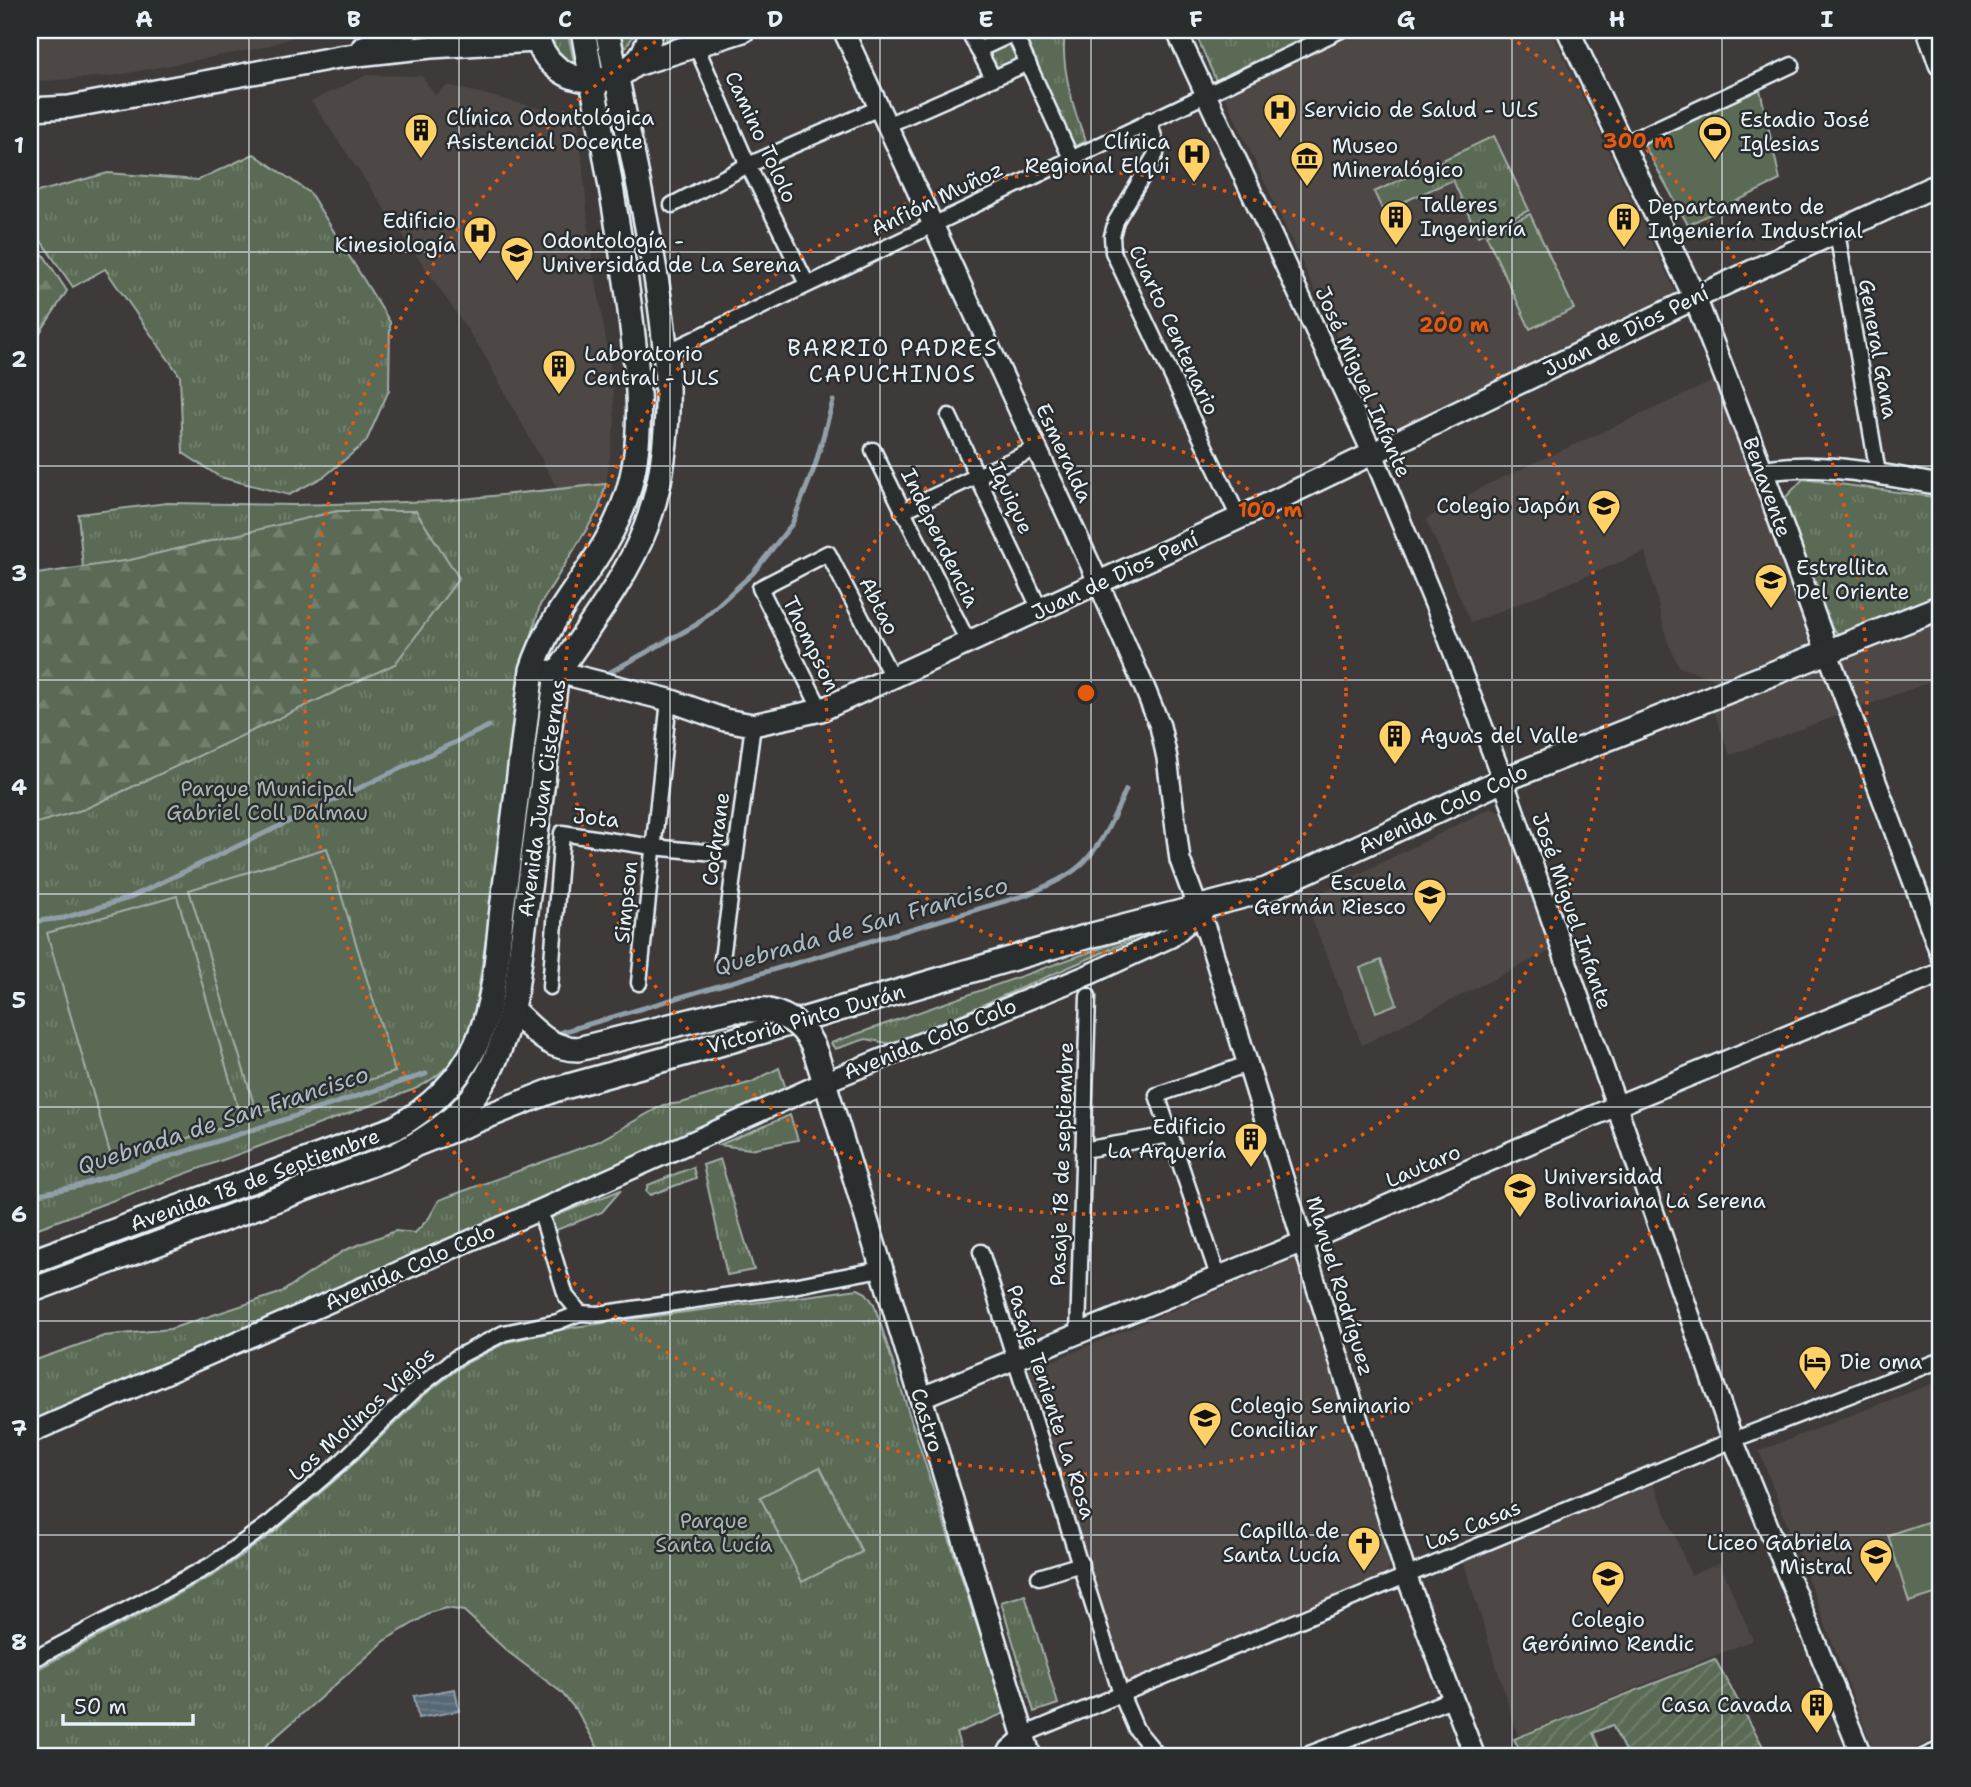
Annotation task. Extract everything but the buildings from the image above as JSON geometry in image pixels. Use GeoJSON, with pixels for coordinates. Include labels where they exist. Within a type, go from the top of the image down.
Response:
{"type":"FeatureCollection","features":[{"type":"Feature","properties":{"kind":"main road"},"geometry":{"type":"LineString","coordinates":[[339,57],[408,30]]}},
{"type":"Feature","properties":{"kind":"main road","name":"Avenida Juan Cisternas"},"geometry":{"type":"LineString","coordinates":[[462,1069],[477,1043],[492,990],[532,670],[549,627],[605,547],[618,520],[627,496],[638,424],[638,374],[623,259],[602,126],[583,30]]}},
{"type":"Feature","properties":{"kind":"main road","name":"Avenida Juan Cisternas"},"geometry":{"type":"LineString","coordinates":[[419,1143],[458,1115],[483,1083],[501,1047],[512,1010],[551,705],[558,672],[622,575],[646,526],[665,441],[665,353],[657,276],[625,71],[607,30]]}},
{"type":"Feature","properties":{"kind":"main road"},"geometry":{"type":"LineString","coordinates":[[625,71],[646,47],[651,30]]}},
{"type":"Feature","properties":{"kind":"main road"},"geometry":{"type":"LineString","coordinates":[[30,109],[68,107],[339,57],[536,35],[547,59],[562,72],[592,81],[673,51],[743,30]]}},
{"type":"Feature","properties":{"kind":"main road","name":"Benavente"},"geometry":{"type":"LineString","coordinates":[[1568,30],[1695,298],[1762,471],[1827,651]]}},
{"type":"Feature","properties":{"kind":"main road"},"geometry":{"type":"LineString","coordinates":[[1929,30],[1941,64]]}},
{"type":"Feature","properties":{"kind":"main road","name":"Juan de Dios Pení"},"geometry":{"type":"LineString","coordinates":[[532,670],[558,672],[669,700],[725,720],[753,725],[821,710],[1239,518],[1695,298],[1941,183]]}},
{"type":"Feature","properties":{"kind":"main road","name":"Avenida Colo Colo"},"geometry":{"type":"LineString","coordinates":[[1198,909],[1266,890],[1503,780],[1941,607]]}},
{"type":"Feature","properties":{"kind":"main road","name":"Victoria Pinto Durán"},"geometry":{"type":"LineString","coordinates":[[419,1143],[554,1090],[1101,932],[1198,909]]}},
{"type":"Feature","properties":{"kind":"main road"},"geometry":{"type":"LineString","coordinates":[[512,1010],[547,1043],[563,1049],[578,1049],[662,1030],[734,1010],[765,1010],[797,1023],[809,1037],[825,1082]]}},
{"type":"Feature","properties":{"kind":"main road"},"geometry":{"type":"LineString","coordinates":[[554,1090],[662,1030]]}},
{"type":"Feature","properties":{"kind":"main road","name":"Avenida 18 de Septiembre"},"geometry":{"type":"LineString","coordinates":[[30,1262],[378,1135],[423,1110],[443,1093],[462,1069]]}},
{"type":"Feature","properties":{"kind":"main road","name":"Castro"},"geometry":{"type":"LineString","coordinates":[[825,1082],[1030,1757]]}},
{"type":"Feature","properties":{"kind":"main road","name":"Avenida 18 de Septiembre"},"geometry":{"type":"LineString","coordinates":[[30,1291],[384,1159],[419,1143]]}},
{"type":"Feature","properties":{"kind":"street","name":"Esmeralda"},"geometry":{"type":"LineString","coordinates":[[843,30],[1099,583],[1160,726],[1170,774],[1178,849],[1198,909]]}},
{"type":"Feature","properties":{"kind":"street"},"geometry":{"type":"LineString","coordinates":[[968,30],[993,78]]}},
{"type":"Feature","properties":{"kind":"street","name":"José Miguel Infante"},"geometry":{"type":"LineString","coordinates":[[1176,30],[1373,454],[1439,614],[1503,780],[1733,1440],[1863,1757]]}},
{"type":"Feature","properties":{"kind":"street","name":"Anfión Muñoz"},"geometry":{"type":"LineString","coordinates":[[665,353],[1341,30]]}},
{"type":"Feature","properties":{"kind":"street"},"geometry":{"type":"LineString","coordinates":[[978,50],[1018,32],[1028,63],[1071,158]]}},
{"type":"Feature","properties":{"kind":"street","name":"Camino Tololo"},"geometry":{"type":"LineString","coordinates":[[696,46],[748,165],[807,284]]}},
{"type":"Feature","properties":{"kind":"street"},"geometry":{"type":"LineString","coordinates":[[673,205],[748,165],[993,78],[1028,63]]}},
{"type":"Feature","properties":{"kind":"street"},"geometry":{"type":"LineString","coordinates":[[1621,145],[1792,65]]}},
{"type":"Feature","properties":{"kind":"street","name":"Cuarto Centenario"},"geometry":{"type":"LineString","coordinates":[[1149,120],[1156,155],[1116,220],[1112,236],[1113,252],[1239,518]]}},
{"type":"Feature","properties":{"kind":"street","name":"General Gana"},"geometry":{"type":"LineString","coordinates":[[1837,232],[1878,473]]}},
{"type":"Feature","properties":{"kind":"street","name":"Iquique"},"geometry":{"type":"LineString","coordinates":[[949,416],[1035,599]]}},
{"type":"Feature","properties":{"kind":"street"},"geometry":{"type":"LineString","coordinates":[[902,511],[1037,449]]}},
{"type":"Feature","properties":{"kind":"street","name":"Independencia"},"geometry":{"type":"LineString","coordinates":[[873,450],[969,644]]}},
{"type":"Feature","properties":{"kind":"street"},"geometry":{"type":"LineString","coordinates":[[1762,471],[1796,467],[1878,473],[1941,485]]}},
{"type":"Feature","properties":{"kind":"street","name":"Abtao"},"geometry":{"type":"LineString","coordinates":[[828,553],[893,679]]}},
{"type":"Feature","properties":{"kind":"street","name":"Thompson"},"geometry":{"type":"LineString","coordinates":[[821,710],[761,588],[828,553]]}},
{"type":"Feature","properties":{"kind":"street","name":"Benavente"},"geometry":{"type":"LineString","coordinates":[[1827,651],[1941,955]]}},
{"type":"Feature","properties":{"kind":"street","name":"Simpson"},"geometry":{"type":"LineString","coordinates":[[639,983],[669,700]]}},
{"type":"Feature","properties":{"kind":"street","name":"Cochrane"},"geometry":{"type":"LineString","coordinates":[[722,959],[753,725]]}},
{"type":"Feature","properties":{"kind":"street","name":"Jota"},"geometry":{"type":"LineString","coordinates":[[550,987],[562,833],[653,847],[735,855]]}},
{"type":"Feature","properties":{"kind":"street","name":"Manuel Rodríguez"},"geometry":{"type":"LineString","coordinates":[[1198,909],[1406,1575],[1475,1757]]}},
{"type":"Feature","properties":{"kind":"street","name":"Avenida Colo Colo"},"geometry":{"type":"LineString","coordinates":[[30,1433],[825,1082],[1088,975],[1171,937],[1191,920],[1198,909]]}},
{"type":"Feature","properties":{"kind":"street","name":"Lautaro"},"geometry":{"type":"LineString","coordinates":[[920,1398],[1303,1242],[1616,1106],[1941,973]]}},
{"type":"Feature","properties":{"kind":"street","name":"Pasaje 18 de septiembre"},"geometry":{"type":"LineString","coordinates":[[1078,1334],[1088,996]]}},
{"type":"Feature","properties":{"kind":"street"},"geometry":{"type":"LineString","coordinates":[[1218,1276],[1157,1095],[1248,1064]]}},
{"type":"Feature","properties":{"kind":"street"},"geometry":{"type":"LineString","coordinates":[[1083,1150],[1170,1135]]}},
{"type":"Feature","properties":{"kind":"street"},"geometry":{"type":"LineString","coordinates":[[540,1210],[566,1296],[580,1312]]}},
{"type":"Feature","properties":{"kind":"street","name":"Pasaje Teniente La Rosa"},"geometry":{"type":"LineString","coordinates":[[981,1252],[1121,1694],[1136,1729],[1158,1757]]}},
{"type":"Feature","properties":{"kind":"street","name":"Los Molinos Viejos"},"geometry":{"type":"LineString","coordinates":[[30,1661],[211,1565],[260,1530],[341,1462],[415,1390],[457,1357],[504,1333],[557,1322],[580,1312],[598,1314],[793,1286],[881,1269]]}},
{"type":"Feature","properties":{"kind":"street","name":"Las Casas"},"geometry":{"type":"LineString","coordinates":[[1023,1735],[1733,1440],[1941,1360]]}},
{"type":"Feature","properties":{"kind":"street"},"geometry":{"type":"LineString","coordinates":[[1039,1577],[1081,1564]]}},
{"type":"Feature","properties":{"kind":"street"},"geometry":{"type":"LineString","coordinates":[[1301,1757],[1452,1699]]}},
{"type":"Feature","properties":{"kind":"street"},"geometry":{"type":"LineString","coordinates":[[1003,1757],[1008,1748],[1023,1735]]}},
{"type":"Feature","properties":{"kind":"street"},"geometry":{"type":"LineString","coordinates":[[1923,1757],[1941,1749]]}},
{"type":"Feature","properties":{"kind":"shaded area"},"geometry":{"type":"Polygon","coordinates":[[[30,30],[314,30],[265,47],[113,76],[30,82],[30,30]]]}},
{"type":"Feature","properties":{"kind":"shaded area"},"geometry":{"type":"Polygon","coordinates":[[[1194,30],[1551,30],[1676,293],[1384,440],[1194,30]]]}},
{"type":"Feature","properties":{"kind":"shaded area","name":"Odontología - Universidad de La Serena"},"geometry":{"type":"Polygon","coordinates":[[[367,75],[422,76],[435,95],[448,85],[578,118],[591,250],[612,376],[615,421],[606,484],[558,490],[482,351],[311,101],[367,75]]]}},
{"type":"Feature","properties":{"kind":"shaded area","name":"Colegio Japón"},"geometry":{"type":"Polygon","coordinates":[[[1716,380],[1819,650],[1724,683],[1679,667],[1667,640],[1645,552],[1471,623],[1426,519],[1486,485],[1716,380]]]}},
{"type":"Feature","properties":{"kind":"shaded area"},"geometry":{"type":"Polygon","coordinates":[[[1941,615],[1941,678],[1730,755],[1712,707],[1941,615]]]}},
{"type":"Feature","properties":{"kind":"shaded area","name":"Escuela Germán Riesco"},"geometry":{"type":"Polygon","coordinates":[[[1491,808],[1511,816],[1554,949],[1362,1045],[1305,901],[1491,808]]]}},
{"type":"Feature","properties":{"kind":"shaded area","name":"Colegio Seminario Conciliar"},"geometry":{"type":"Polygon","coordinates":[[[1304,1255],[1391,1563],[1387,1573],[1127,1686],[1028,1371],[1304,1255]]]}},
{"type":"Feature","properties":{"kind":"shaded area","name":"Liceo Gabriela Mistral"},"geometry":{"type":"Polygon","coordinates":[[[1941,1380],[1941,1720],[1935,1722],[1940,1738],[1893,1757],[1876,1757],[1759,1451],[1941,1380]]]}},
{"type":"Feature","properties":{"kind":"shaded area","name":"Colegio Gerónimo Rendic"},"geometry":{"type":"Polygon","coordinates":[[[1654,1484],[1691,1575],[1720,1563],[1753,1640],[1518,1736],[1463,1560],[1654,1484]]]}},
{"type":"Feature","properties":{"kind":"green space"},"geometry":{"type":"Polygon","coordinates":[[[448,30],[495,30],[495,33],[448,36],[448,30]]]}},
{"type":"Feature","properties":{"kind":"green space"},"geometry":{"type":"Polygon","coordinates":[[[540,30],[567,30],[575,66],[568,64],[540,30]]]}},
{"type":"Feature","properties":{"kind":"green space"},"geometry":{"type":"Polygon","coordinates":[[[619,30],[637,30],[623,52],[619,30]]]}},
{"type":"Feature","properties":{"kind":"green space"},"geometry":{"type":"Polygon","coordinates":[[[667,30],[719,30],[666,40],[667,30]]]}},
{"type":"Feature","properties":{"kind":"green space"},"geometry":{"type":"Polygon","coordinates":[[[1032,30],[1073,30],[1065,34],[1064,59],[1073,103],[1086,141],[1075,147],[1022,35],[1032,30]]]}},
{"type":"Feature","properties":{"kind":"green space"},"geometry":{"type":"Polygon","coordinates":[[[1211,30],[1330,30],[1217,83],[1197,37],[1211,30]]]}},
{"type":"Feature","properties":{"kind":"green space"},"geometry":{"type":"Polygon","coordinates":[[[1010,42],[1017,56],[1014,63],[1001,70],[993,69],[985,54],[1010,42]]]}},
{"type":"Feature","properties":{"kind":"green space","name":"Estadio José Iglesias"},"geometry":{"type":"Polygon","coordinates":[[[1759,85],[1780,180],[1688,225],[1644,145],[1759,85]]]}},
{"type":"Feature","properties":{"kind":"green space"},"geometry":{"type":"Polygon","coordinates":[[[1494,136],[1529,210],[1478,236],[1453,180],[1383,211],[1374,192],[1494,136]]]}},
{"type":"Feature","properties":{"kind":"green space"},"geometry":{"type":"Polygon","coordinates":[[[254,154],[310,193],[390,322],[389,390],[366,442],[325,476],[289,495],[220,477],[183,453],[180,376],[105,269],[73,287],[30,225],[30,194],[108,173],[198,180],[254,154]]]}},
{"type":"Feature","properties":{"kind":"green space"},"geometry":{"type":"Polygon","coordinates":[[[1530,214],[1574,309],[1530,329],[1486,235],[1530,214]]]}},
{"type":"Feature","properties":{"kind":"green space"},"geometry":{"type":"Polygon","coordinates":[[[30,234],[67,291],[30,348],[30,234]]]}},
{"type":"Feature","properties":{"kind":"green space"},"geometry":{"type":"Polygon","coordinates":[[[1803,479],[1941,498],[1941,602],[1843,639],[1830,626],[1784,499],[1803,479]]]}},
{"type":"Feature","properties":{"kind":"green space","name":"Parque Municipal Gabriel Coll Dalmau"},"geometry":{"type":"Polygon","coordinates":[[[606,484],[599,509],[540,605],[520,679],[500,843],[473,1026],[457,1055],[443,1071],[415,1089],[30,1231],[30,654],[90,643],[78,514],[167,503],[294,505],[444,501],[606,484]]]}},
{"type":"Feature","properties":{"kind":"green space"},"geometry":{"type":"Polygon","coordinates":[[[337,511],[416,511],[459,578],[395,664],[85,809],[30,825],[30,575],[130,560],[337,511]]]}},
{"type":"Feature","properties":{"kind":"green space"},"geometry":{"type":"Polygon","coordinates":[[[327,848],[395,1072],[257,1114],[189,890],[327,848]]]}},
{"type":"Feature","properties":{"kind":"green space"},"geometry":{"type":"Polygon","coordinates":[[[177,896],[242,1122],[112,1160],[47,933],[177,896]]]}},
{"type":"Feature","properties":{"kind":"green space"},"geometry":{"type":"Polygon","coordinates":[[[1164,926],[892,1044],[866,1039],[835,1049],[831,1043],[1164,926]]]}},
{"type":"Feature","properties":{"kind":"green space"},"geometry":{"type":"Polygon","coordinates":[[[1381,960],[1397,1004],[1376,1012],[1360,968],[1381,960]]]}},
{"type":"Feature","properties":{"kind":"green space"},"geometry":{"type":"Polygon","coordinates":[[[779,1068],[786,1089],[30,1424],[30,1362],[104,1336],[170,1329],[280,1293],[345,1250],[395,1231],[415,1233],[429,1218],[439,1200],[597,1142],[663,1105],[681,1103],[752,1082],[779,1068]]]}},
{"type":"Feature","properties":{"kind":"green space"},"geometry":{"type":"Polygon","coordinates":[[[790,1115],[798,1140],[750,1149],[719,1145],[790,1115]]]}},
{"type":"Feature","properties":{"kind":"green space"},"geometry":{"type":"Polygon","coordinates":[[[720,1159],[754,1270],[727,1275],[703,1165],[720,1159]]]}},
{"type":"Feature","properties":{"kind":"green space"},"geometry":{"type":"Polygon","coordinates":[[[693,1167],[696,1178],[650,1195],[646,1191],[648,1185],[693,1167]]]}},
{"type":"Feature","properties":{"kind":"green space"},"geometry":{"type":"Polygon","coordinates":[[[621,1190],[602,1212],[554,1231],[550,1218],[621,1190]]]}},
{"type":"Feature","properties":{"kind":"green space","name":"Parque Santa Lucía"},"geometry":{"type":"Polygon","coordinates":[[[858,1289],[866,1293],[874,1304],[1005,1713],[956,1733],[964,1757],[603,1757],[577,1711],[561,1692],[507,1651],[464,1611],[446,1608],[432,1612],[387,1639],[253,1757],[30,1757],[30,1673],[216,1574],[276,1531],[347,1470],[422,1397],[463,1365],[507,1342],[574,1327],[858,1289]]]}},
{"type":"Feature","properties":{"kind":"green space"},"geometry":{"type":"Polygon","coordinates":[[[820,1467],[862,1552],[802,1582],[760,1497],[820,1467]]]}},
{"type":"Feature","properties":{"kind":"green space"},"geometry":{"type":"Polygon","coordinates":[[[1927,1522],[1941,1568],[1941,1592],[1909,1602],[1888,1535],[1927,1522]]]}},
{"type":"Feature","properties":{"kind":"green space"},"geometry":{"type":"Polygon","coordinates":[[[1025,1595],[1058,1704],[1034,1712],[1001,1602],[1025,1595]]]}},
{"type":"Feature","properties":{"kind":"green space"},"geometry":{"type":"Polygon","coordinates":[[[1715,1659],[1765,1750],[1749,1757],[1628,1757],[1612,1725],[1593,1733],[1601,1750],[1585,1757],[1523,1757],[1514,1739],[1715,1659]]]}},
{"type":"Feature","properties":{"kind":"water"},"geometry":{"type":"Polygon","coordinates":[[[455,1689],[459,1711],[418,1718],[414,1696],[455,1689]]]}},
{"type":"Feature","properties":{"kind":"waterway","name":"Quebrada de San Francisco"},"geometry":{"type":"LineString","coordinates":[[605,675],[696,625],[753,573],[792,524],[815,466],[833,401]]}},
{"type":"Feature","properties":{"kind":"waterway","name":"Quebrada de San Francisco"},"geometry":{"type":"LineString","coordinates":[[30,922],[64,918],[129,898],[489,726]]}},
{"type":"Feature","properties":{"kind":"waterway","name":"Quebrada de San Francisco"},"geometry":{"type":"LineString","coordinates":[[562,1032],[1026,895],[1064,877],[1084,862],[1103,837],[1126,790]]}},
{"type":"Feature","properties":{"kind":"waterway","name":"Quebrada de San Francisco"},"geometry":{"type":"LineString","coordinates":[[30,1192],[39,1194],[78,1186],[426,1074]]}},
{"type":"Feature","properties":{"kind":"place","name":"Servicio de Salud - ULS"},"geometry":{"type":"Point","coordinates":[1280,140]}},
{"type":"Feature","properties":{"kind":"place","name":"Clínica Odontológica Asistencial Docente"},"geometry":{"type":"Point","coordinates":[421,160]}},
{"type":"Feature","properties":{"kind":"place","name":"Estadio José Iglesias"},"geometry":{"type":"Point","coordinates":[1715,162]}},
{"type":"Feature","properties":{"kind":"place","name":"Clínica Regional Elqui"},"geometry":{"type":"Point","coordinates":[1194,184]}},
{"type":"Feature","properties":{"kind":"place","name":"Museo Mineralógico"},"geometry":{"type":"Point","coordinates":[1307,188]}},
{"type":"Feature","properties":{"kind":"place","name":"Talleres Ingeniería"},"geometry":{"type":"Point","coordinates":[1396,247]}},
{"type":"Feature","properties":{"kind":"place","name":"Departamento de Ingeniería Industrial"},"geometry":{"type":"Point","coordinates":[1624,249]}},
{"type":"Feature","properties":{"kind":"place","name":"Edificio Kinesiología"},"geometry":{"type":"Point","coordinates":[480,263]}},
{"type":"Feature","properties":{"kind":"place","name":"Odontología - Universidad de La Serena"},"geometry":{"type":"Point","coordinates":[517,283]}},
{"type":"Feature","properties":{"kind":"place","name":"Laboratorio Central - ULS"},"geometry":{"type":"Point","coordinates":[559,396]}},
{"type":"Feature","properties":{"kind":"place","name":"Colegio Japón"},"geometry":{"type":"Point","coordinates":[1604,536]}},
{"type":"Feature","properties":{"kind":"place","name":"Estrellita Del Oriente"},"geometry":{"type":"Point","coordinates":[1771,610]}},
{"type":"Feature","properties":{"kind":"place","name":"Aguas del Valle"},"geometry":{"type":"Point","coordinates":[1395,766]}},
{"type":"Feature","properties":{"kind":"place","name":"Escuela Germán Riesco"},"geometry":{"type":"Point","coordinates":[1430,925]}},
{"type":"Feature","properties":{"kind":"place","name":"Edificio La Arquería"},"geometry":{"type":"Point","coordinates":[1251,1169]}},
{"type":"Feature","properties":{"kind":"place","name":"Universidad Bolivariana La Serena"},"geometry":{"type":"Point","coordinates":[1520,1219]}},
{"type":"Feature","properties":{"kind":"place","name":"Die oma"},"geometry":{"type":"Point","coordinates":[1815,1392]}},
{"type":"Feature","properties":{"kind":"place","name":"Colegio Seminario Conciliar"},"geometry":{"type":"Point","coordinates":[1205,1448]}},
{"type":"Feature","properties":{"kind":"place","name":"Capilla de Santa Lucía"},"geometry":{"type":"Point","coordinates":[1364,1573]}},
{"type":"Feature","properties":{"kind":"place","name":"Liceo Gabriela Mistral"},"geometry":{"type":"Point","coordinates":[1876,1585]}},
{"type":"Feature","properties":{"kind":"place","name":"Colegio Gerónimo Rendic"},"geometry":{"type":"Point","coordinates":[1608,1607]}},
{"type":"Feature","properties":{"kind":"place","name":"Casa Cavada"},"geometry":{"type":"Point","coordinates":[1817,1735]}},
{"type":"Feature","properties":{"kind":"district","name":"BARRIO PADRES CAPUCHINOS"},"geometry":{"type":"Point","coordinates":[893,361]}}]}
